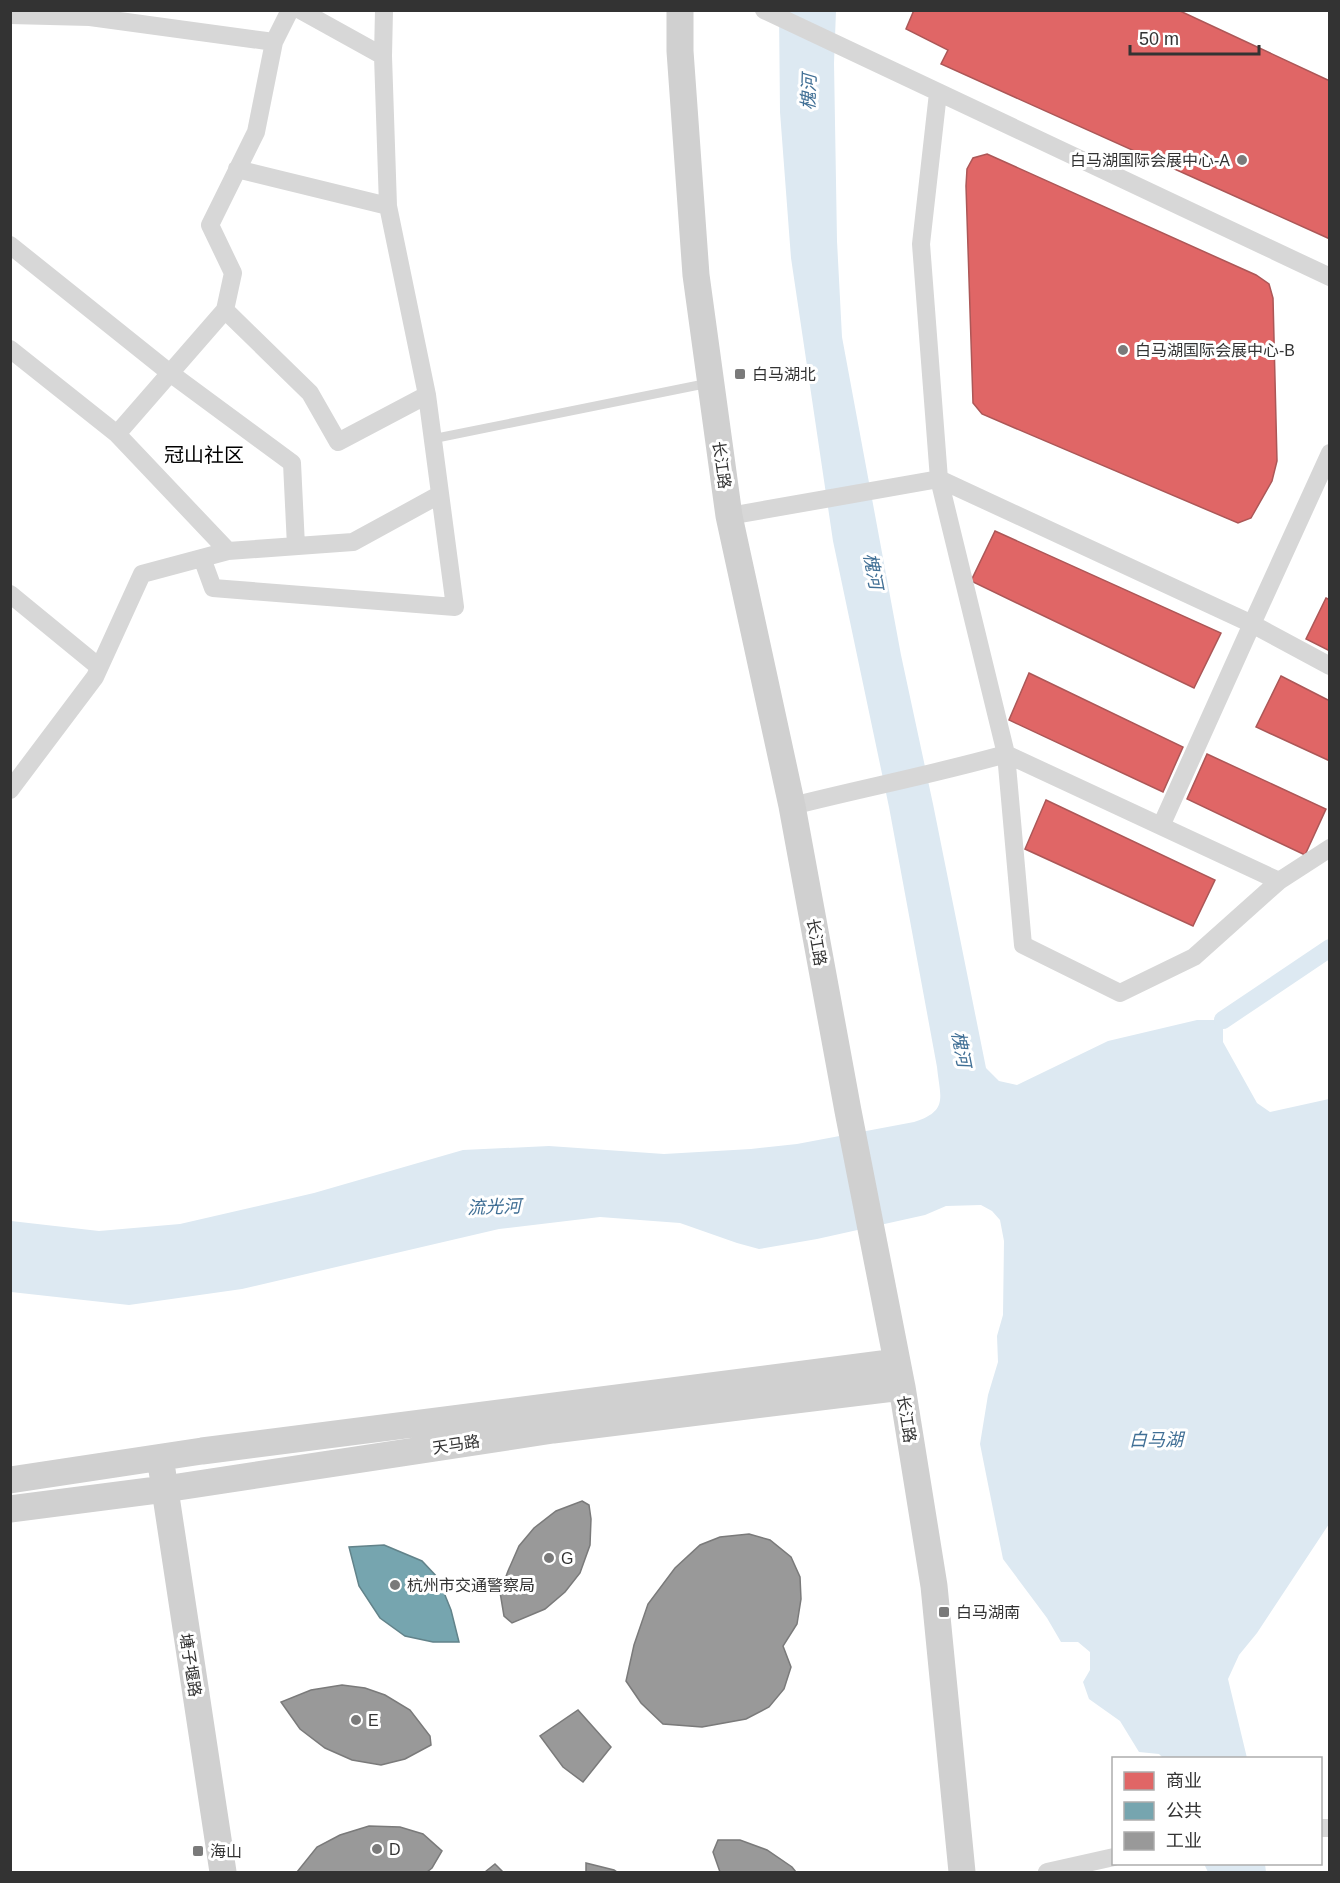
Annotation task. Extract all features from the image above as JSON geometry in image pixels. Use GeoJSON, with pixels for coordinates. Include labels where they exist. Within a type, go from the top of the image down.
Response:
{"type":"FeatureCollection","features":[{"type":"Feature","properties":{"kind":"main road","name":"长江路"},"geometry":{"type":"LineString","coordinates":[[680,10],[680,51],[696,275],[729,516],[792,806],[875,1254],[900,1375],[934,1586],[962,1872]]}},
{"type":"Feature","properties":{"kind":"main road","name":"天马路"},"geometry":{"type":"LineString","coordinates":[[10,1480],[160,1457],[900,1375]]}},
{"type":"Feature","properties":{"kind":"main road","name":"天马路"},"geometry":{"type":"LineString","coordinates":[[10,1509],[165,1489],[900,1375]]}},
{"type":"Feature","properties":{"kind":"main road","name":"塘子堰路"},"geometry":{"type":"LineString","coordinates":[[160,1457],[223,1872]]}},
{"type":"Feature","properties":{"kind":"street"},"geometry":{"type":"LineString","coordinates":[[117,434],[225,310],[233,273],[210,225],[256,132],[274,42],[290,10]]}},
{"type":"Feature","properties":{"kind":"street"},"geometry":{"type":"LineString","coordinates":[[300,10],[383,56]]}},
{"type":"Feature","properties":{"kind":"street"},"geometry":{"type":"LineString","coordinates":[[202,558],[213,588],[455,607],[427,395],[388,206],[383,56],[384,10]]}},
{"type":"Feature","properties":{"kind":"street"},"geometry":{"type":"LineString","coordinates":[[767,11],[1329,278]]}},
{"type":"Feature","properties":{"kind":"street"},"geometry":{"type":"LineString","coordinates":[[10,15],[90,17],[274,42]]}},
{"type":"Feature","properties":{"kind":"street"},"geometry":{"type":"LineString","coordinates":[[938,93],[921,244],[939,479],[1006,754],[1023,945],[1120,993],[1194,957],[1279,880],[1329,848]]}},
{"type":"Feature","properties":{"kind":"street"},"geometry":{"type":"LineString","coordinates":[[237,169],[388,206]]}},
{"type":"Feature","properties":{"kind":"street"},"geometry":{"type":"LineString","coordinates":[[10,245],[170,373],[292,463],[296,546]]}},
{"type":"Feature","properties":{"kind":"street"},"geometry":{"type":"LineString","coordinates":[[225,310],[310,393],[338,442],[427,395]]}},
{"type":"Feature","properties":{"kind":"street"},"geometry":{"type":"LineString","coordinates":[[10,349],[117,434],[228,551]]}},
{"type":"Feature","properties":{"kind":"street"},"geometry":{"type":"LineString","coordinates":[[1161,826],[1329,453]]}},
{"type":"Feature","properties":{"kind":"street"},"geometry":{"type":"LineString","coordinates":[[729,516],[939,479],[1252,624],[1329,666]]}},
{"type":"Feature","properties":{"kind":"street"},"geometry":{"type":"LineString","coordinates":[[10,790],[95,677],[142,574],[228,551],[353,542],[439,495]]}},
{"type":"Feature","properties":{"kind":"street"},"geometry":{"type":"LineString","coordinates":[[10,594],[99,667]]}},
{"type":"Feature","properties":{"kind":"street"},"geometry":{"type":"LineString","coordinates":[[792,806],[954,769],[1006,754],[1279,880]]}},
{"type":"Feature","properties":{"kind":"street"},"geometry":{"type":"LineString","coordinates":[[1047,1872],[1112,1857]]}},
{"type":"Feature","properties":{"kind":"lane"},"geometry":{"type":"LineString","coordinates":[[432,439],[711,383]]}},
{"type":"Feature","properties":{"kind":"water","name":"白马湖"},"geometry":{"type":"Polygon","coordinates":[[[779,11],[836,11],[834,63],[837,241],[842,337],[901,655],[986,1068],[999,1081],[1017,1085],[1108,1041],[1197,1020],[1223,1020],[1223,1042],[1257,1103],[1270,1112],[1329,1099],[1329,1524],[1257,1633],[1239,1655],[1228,1679],[1247,1757],[1162,1757],[1159,1754],[1139,1752],[1120,1721],[1089,1699],[1083,1682],[1090,1670],[1090,1652],[1078,1642],[1061,1642],[1047,1618],[1003,1559],[980,1444],[988,1395],[998,1362],[997,1336],[1003,1315],[1004,1241],[1000,1220],[992,1211],[981,1205],[946,1206],[925,1215],[817,1239],[759,1249],[680,1223],[600,1217],[499,1229],[242,1289],[129,1305],[11,1292],[11,1221],[99,1231],[180,1224],[314,1193],[463,1150],[549,1146],[664,1154],[751,1149],[797,1144],[914,1122],[925,1118],[937,1108],[940,1095],[937,1067],[889,807],[833,541],[791,258],[780,112],[779,11]]]}},
{"type":"Feature","properties":{"kind":"water"},"geometry":{"type":"Polygon","coordinates":[[[1204,1865],[1265,1865],[1266,1872],[1208,1872],[1204,1865]]]}},
{"type":"Feature","properties":{"kind":"building: 商业","name":"白马湖国际会展中心-A"},"geometry":{"type":"Polygon","coordinates":[[[914,10],[1178,10],[1330,81],[1330,239],[941,64],[948,50],[906,29],[914,10]]]}},
{"type":"Feature","properties":{"kind":"building: 商业","name":"白马湖国际会展中心-B"},"geometry":{"type":"Polygon","coordinates":[[[987,154],[1256,275],[1269,284],[1273,298],[1277,461],[1272,481],[1251,518],[1238,523],[982,414],[973,403],[966,186],[967,169],[973,158],[987,154]]]}},
{"type":"Feature","properties":{"kind":"building: 商业"},"geometry":{"type":"Polygon","coordinates":[[[995,531],[1221,633],[1194,688],[971,581],[995,531]]]}},
{"type":"Feature","properties":{"kind":"building: 商业"},"geometry":{"type":"Polygon","coordinates":[[[1326,598],[1330,600],[1330,651],[1306,639],[1326,598]]]}},
{"type":"Feature","properties":{"kind":"building: 商业"},"geometry":{"type":"Polygon","coordinates":[[[1029,673],[1183,747],[1163,792],[1009,720],[1029,673]]]}},
{"type":"Feature","properties":{"kind":"building: 商业"},"geometry":{"type":"Polygon","coordinates":[[[1281,676],[1330,701],[1330,761],[1256,727],[1281,676]]]}},
{"type":"Feature","properties":{"kind":"building: 商业"},"geometry":{"type":"Polygon","coordinates":[[[1207,754],[1326,809],[1305,855],[1187,799],[1207,754]]]}},
{"type":"Feature","properties":{"kind":"building: 商业"},"geometry":{"type":"Polygon","coordinates":[[[1046,800],[1215,880],[1193,926],[1025,849],[1046,800]]]}},
{"type":"Feature","properties":{"kind":"building: 公共"},"geometry":{"type":"Polygon","coordinates":[[[384,1545],[422,1561],[438,1578],[451,1610],[459,1642],[433,1642],[405,1636],[380,1618],[359,1586],[349,1547],[384,1545]]]}},
{"type":"Feature","properties":{"kind":"building: 工业","name":"G"},"geometry":{"type":"Polygon","coordinates":[[[582,1501],[589,1505],[591,1519],[590,1545],[580,1573],[565,1592],[545,1609],[512,1623],[504,1616],[500,1592],[519,1546],[534,1528],[556,1511],[582,1501]]]}},
{"type":"Feature","properties":{"kind":"building: 工业"},"geometry":{"type":"Polygon","coordinates":[[[749,1534],[770,1540],[791,1557],[800,1577],[801,1599],[797,1624],[783,1646],[791,1667],[784,1689],[769,1707],[746,1719],[702,1727],[663,1724],[641,1703],[626,1681],[634,1645],[648,1604],[675,1568],[700,1545],[720,1537],[749,1534]]]}},
{"type":"Feature","properties":{"kind":"building: 工业","name":"E"},"geometry":{"type":"Polygon","coordinates":[[[342,1685],[365,1688],[385,1695],[410,1710],[430,1736],[431,1745],[405,1759],[381,1765],[352,1760],[325,1748],[300,1729],[281,1702],[311,1690],[342,1685]]]}},
{"type":"Feature","properties":{"kind":"building: 工业"},"geometry":{"type":"Polygon","coordinates":[[[578,1710],[611,1747],[583,1782],[563,1767],[540,1736],[578,1710]]]}},
{"type":"Feature","properties":{"kind":"building: 工业","name":"D"},"geometry":{"type":"Polygon","coordinates":[[[369,1826],[400,1827],[423,1834],[442,1851],[427,1872],[297,1872],[317,1847],[340,1835],[369,1826]]]}},
{"type":"Feature","properties":{"kind":"building: 工业"},"geometry":{"type":"Polygon","coordinates":[[[718,1840],[740,1840],[767,1850],[796,1872],[720,1872],[713,1852],[718,1840]]]}},
{"type":"Feature","properties":{"kind":"building: 工业"},"geometry":{"type":"Polygon","coordinates":[[[586,1863],[614,1870],[617,1872],[586,1872],[586,1863]]]}},
{"type":"Feature","properties":{"kind":"building: 工业"},"geometry":{"type":"Polygon","coordinates":[[[495,1864],[503,1872],[485,1872],[495,1864]]]}},
{"type":"Feature","properties":{"kind":"waterway"},"geometry":{"type":"LineString","coordinates":[[1223,1020],[1330,948]]}},
{"type":"Feature","properties":{"kind":"place","name":"白马湖国际会展中心-A"},"geometry":{"type":"Point","coordinates":[1242,160]}},
{"type":"Feature","properties":{"kind":"place","name":"白马湖国际会展中心-B"},"geometry":{"type":"Point","coordinates":[1123,350]}},
{"type":"Feature","properties":{"kind":"place","name":"白马湖北"},"geometry":{"type":"Point","coordinates":[740,374]}},
{"type":"Feature","properties":{"kind":"place","name":"G"},"geometry":{"type":"Point","coordinates":[549,1558]}},
{"type":"Feature","properties":{"kind":"place","name":"杭州市交通警察局"},"geometry":{"type":"Point","coordinates":[395,1585]}},
{"type":"Feature","properties":{"kind":"place","name":"白马湖南"},"geometry":{"type":"Point","coordinates":[944,1612]}},
{"type":"Feature","properties":{"kind":"place","name":"E"},"geometry":{"type":"Point","coordinates":[356,1720]}},
{"type":"Feature","properties":{"kind":"place","name":"D"},"geometry":{"type":"Point","coordinates":[377,1849]}},
{"type":"Feature","properties":{"kind":"place","name":"海山"},"geometry":{"type":"Point","coordinates":[198,1851]}},
{"type":"Feature","properties":{"kind":"district","name":"冠山社区"},"geometry":{"type":"Point","coordinates":[204,455]}},
{"type":"Feature","properties":{"kind":"water label","name":"槐河"},"geometry":{"type":"Point","coordinates":[809,92]}},
{"type":"Feature","properties":{"kind":"water label","name":"槐河"},"geometry":{"type":"Point","coordinates":[873,571]}},
{"type":"Feature","properties":{"kind":"water label","name":"槐河"},"geometry":{"type":"Point","coordinates":[961,1049]}},
{"type":"Feature","properties":{"kind":"water label","name":"流光河"},"geometry":{"type":"Point","coordinates":[494,1207]}}]}
